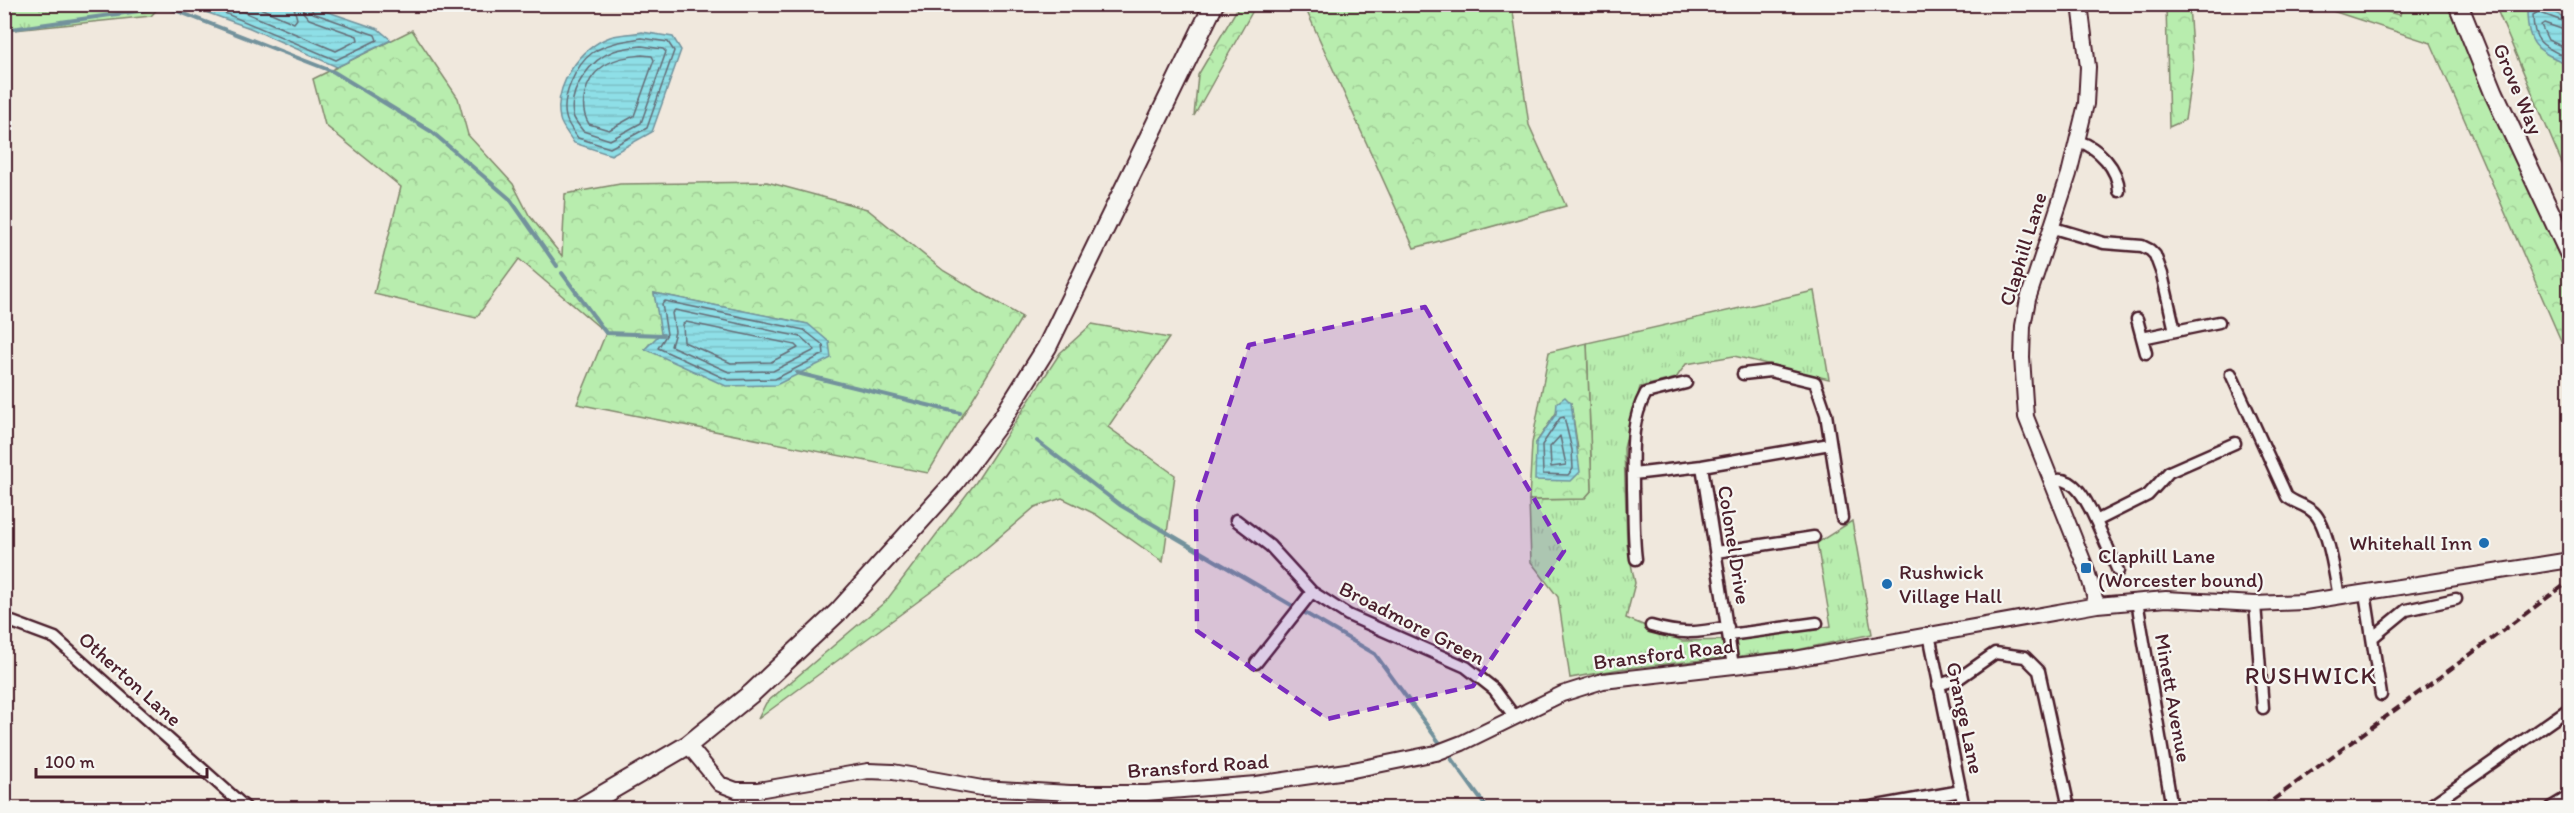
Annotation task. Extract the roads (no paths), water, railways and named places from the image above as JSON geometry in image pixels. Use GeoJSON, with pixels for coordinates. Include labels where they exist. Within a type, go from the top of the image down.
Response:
{"type":"FeatureCollection","features":[{"type":"Feature","properties":{"kind":"highway"},"geometry":{"type":"LineString","coordinates":[[580,808],[688,744],[753,693],[838,612],[955,482],[1002,419],[1047,347],[1214,4]]}},
{"type":"Feature","properties":{"kind":"highway","name":"Grove Way"},"geometry":{"type":"LineString","coordinates":[[2458,4],[2494,93],[2570,255]]}},
{"type":"Feature","properties":{"kind":"street","name":"Claphill Lane"},"geometry":{"type":"LineString","coordinates":[[2080,4],[2088,67],[2086,104],[2078,141],[2028,298],[2023,326],[2022,357],[2026,417],[2097,605]]}},
{"type":"Feature","properties":{"kind":"street"},"geometry":{"type":"LineString","coordinates":[[2078,141],[2092,146],[2114,170],[2119,191]]}},
{"type":"Feature","properties":{"kind":"street"},"geometry":{"type":"LineString","coordinates":[[2050,227],[2104,243],[2142,246],[2150,250],[2155,255],[2162,274],[2175,331]]}},
{"type":"Feature","properties":{"kind":"street"},"geometry":{"type":"LineString","coordinates":[[2138,319],[2146,353]]}},
{"type":"Feature","properties":{"kind":"street"},"geometry":{"type":"LineString","coordinates":[[2142,338],[2219,322]]}},
{"type":"Feature","properties":{"kind":"street"},"geometry":{"type":"LineString","coordinates":[[1743,374],[1770,372],[1815,382],[1826,414],[1842,518]]}},
{"type":"Feature","properties":{"kind":"street"},"geometry":{"type":"LineString","coordinates":[[2231,375],[2288,497],[2296,504],[2312,511],[2321,522],[2339,597]]}},
{"type":"Feature","properties":{"kind":"street"},"geometry":{"type":"LineString","coordinates":[[1636,560],[1632,533],[1634,501],[1632,446],[1638,410],[1646,393],[1686,383]]}},
{"type":"Feature","properties":{"kind":"street"},"geometry":{"type":"LineString","coordinates":[[2096,521],[2148,495],[2169,471],[2235,443]]}},
{"type":"Feature","properties":{"kind":"street","name":"Colonel Drive"},"geometry":{"type":"LineString","coordinates":[[1633,474],[1702,466],[1830,444]]}},
{"type":"Feature","properties":{"kind":"street","name":"Colonel Drive"},"geometry":{"type":"LineString","coordinates":[[1702,466],[1733,666]]}},
{"type":"Feature","properties":{"kind":"street"},"geometry":{"type":"LineString","coordinates":[[2052,481],[2060,479],[2078,489],[2096,521],[2118,571]]}},
{"type":"Feature","properties":{"kind":"street","name":"Broadmore Green"},"geometry":{"type":"LineString","coordinates":[[1236,520],[1270,546],[1312,592],[1348,615],[1466,667],[1494,689],[1514,716]]}},
{"type":"Feature","properties":{"kind":"street"},"geometry":{"type":"LineString","coordinates":[[1716,552],[1814,537]]}},
{"type":"Feature","properties":{"kind":"street","name":"Bransford Road"},"geometry":{"type":"LineString","coordinates":[[688,744],[720,784],[736,790],[758,790],[868,771],[893,772],[982,788],[1070,793],[1146,793],[1256,784],[1397,762],[1462,743],[1514,716],[1581,686],[1603,681],[1795,659],[2097,605],[2137,600],[2255,604],[2339,597],[2570,560]]}},
{"type":"Feature","properties":{"kind":"street"},"geometry":{"type":"LineString","coordinates":[[1256,663],[1312,592]]}},
{"type":"Feature","properties":{"kind":"street"},"geometry":{"type":"LineString","coordinates":[[2365,593],[2381,695]]}},
{"type":"Feature","properties":{"kind":"street"},"geometry":{"type":"LineString","coordinates":[[2372,638],[2406,610],[2456,599]]}},
{"type":"Feature","properties":{"kind":"street","name":"Minett Avenue"},"geometry":{"type":"LineString","coordinates":[[2137,600],[2171,802]]}},
{"type":"Feature","properties":{"kind":"street"},"geometry":{"type":"LineString","coordinates":[[2255,604],[2264,708]]}},
{"type":"Feature","properties":{"kind":"street","name":"Otherton Lane"},"geometry":{"type":"LineString","coordinates":[[4,619],[55,638],[246,808]]}},
{"type":"Feature","properties":{"kind":"street"},"geometry":{"type":"LineString","coordinates":[[1652,626],[1675,633],[1690,634],[1817,622]]}},
{"type":"Feature","properties":{"kind":"street","name":"Grange Lane"},"geometry":{"type":"LineString","coordinates":[[1929,634],[1964,808]]}},
{"type":"Feature","properties":{"kind":"street"},"geometry":{"type":"LineString","coordinates":[[1938,685],[1958,679],[1995,653],[2025,657],[2039,671],[2069,808]]}},
{"type":"Feature","properties":{"kind":"street"},"geometry":{"type":"LineString","coordinates":[[2427,808],[2570,708]]}},
{"type":"Feature","properties":{"kind":"street"},"geometry":{"type":"LineString","coordinates":[[1866,808],[1961,791]]}},
{"type":"Feature","properties":{"kind":"street"},"geometry":{"type":"LineString","coordinates":[[2550,808],[2570,796]]}},
{"type":"Feature","properties":{"kind":"water"},"geometry":{"type":"Polygon","coordinates":[[[186,5],[308,5],[378,29],[391,40],[337,67],[250,28],[186,5]]]}},
{"type":"Feature","properties":{"kind":"water"},"geometry":{"type":"Polygon","coordinates":[[[2536,5],[2569,19],[2569,65],[2543,52],[2533,42],[2527,13],[2536,5]]]}},
{"type":"Feature","properties":{"kind":"water"},"geometry":{"type":"Polygon","coordinates":[[[642,32],[673,37],[681,50],[652,132],[611,155],[574,143],[561,122],[559,106],[565,81],[571,70],[579,59],[599,42],[614,36],[642,32]]]}},
{"type":"Feature","properties":{"kind":"water"},"geometry":{"type":"Polygon","coordinates":[[[654,293],[808,324],[829,342],[831,358],[776,385],[726,386],[645,349],[661,333],[654,293]]]}},
{"type":"Feature","properties":{"kind":"water"},"geometry":{"type":"Polygon","coordinates":[[[1565,397],[1571,403],[1580,472],[1571,481],[1535,480],[1536,443],[1556,414],[1557,403],[1565,397]]]}},
{"type":"Feature","properties":{"kind":"waterway"},"geometry":{"type":"LineString","coordinates":[[4,30],[167,7],[334,72],[432,132],[510,199],[557,266]]}},
{"type":"Feature","properties":{"kind":"waterway"},"geometry":{"type":"LineString","coordinates":[[562,273],[606,333],[663,335]]}},
{"type":"Feature","properties":{"kind":"waterway"},"geometry":{"type":"LineString","coordinates":[[797,373],[960,413]]}},
{"type":"Feature","properties":{"kind":"waterway"},"geometry":{"type":"LineString","coordinates":[[1037,441],[1120,505],[1375,654],[1487,808]]}},
{"type":"Feature","properties":{"kind":"railway"},"geometry":{"type":"LineString","coordinates":[[2262,808],[2570,581]]}},
{"type":"Feature","properties":{"kind":"place","name":"Whitehall Inn"},"geometry":{"type":"Point","coordinates":[2484,543]}},
{"type":"Feature","properties":{"kind":"place","name":"Claphill Lane (Worcester bound)"},"geometry":{"type":"Point","coordinates":[2086,568]}},
{"type":"Feature","properties":{"kind":"place","name":"Rushwick Village Hall"},"geometry":{"type":"Point","coordinates":[1887,584]}},
{"type":"Feature","properties":{"kind":"district","name":"RUSHWICK"},"geometry":{"type":"Point","coordinates":[2311,676]}}]}
